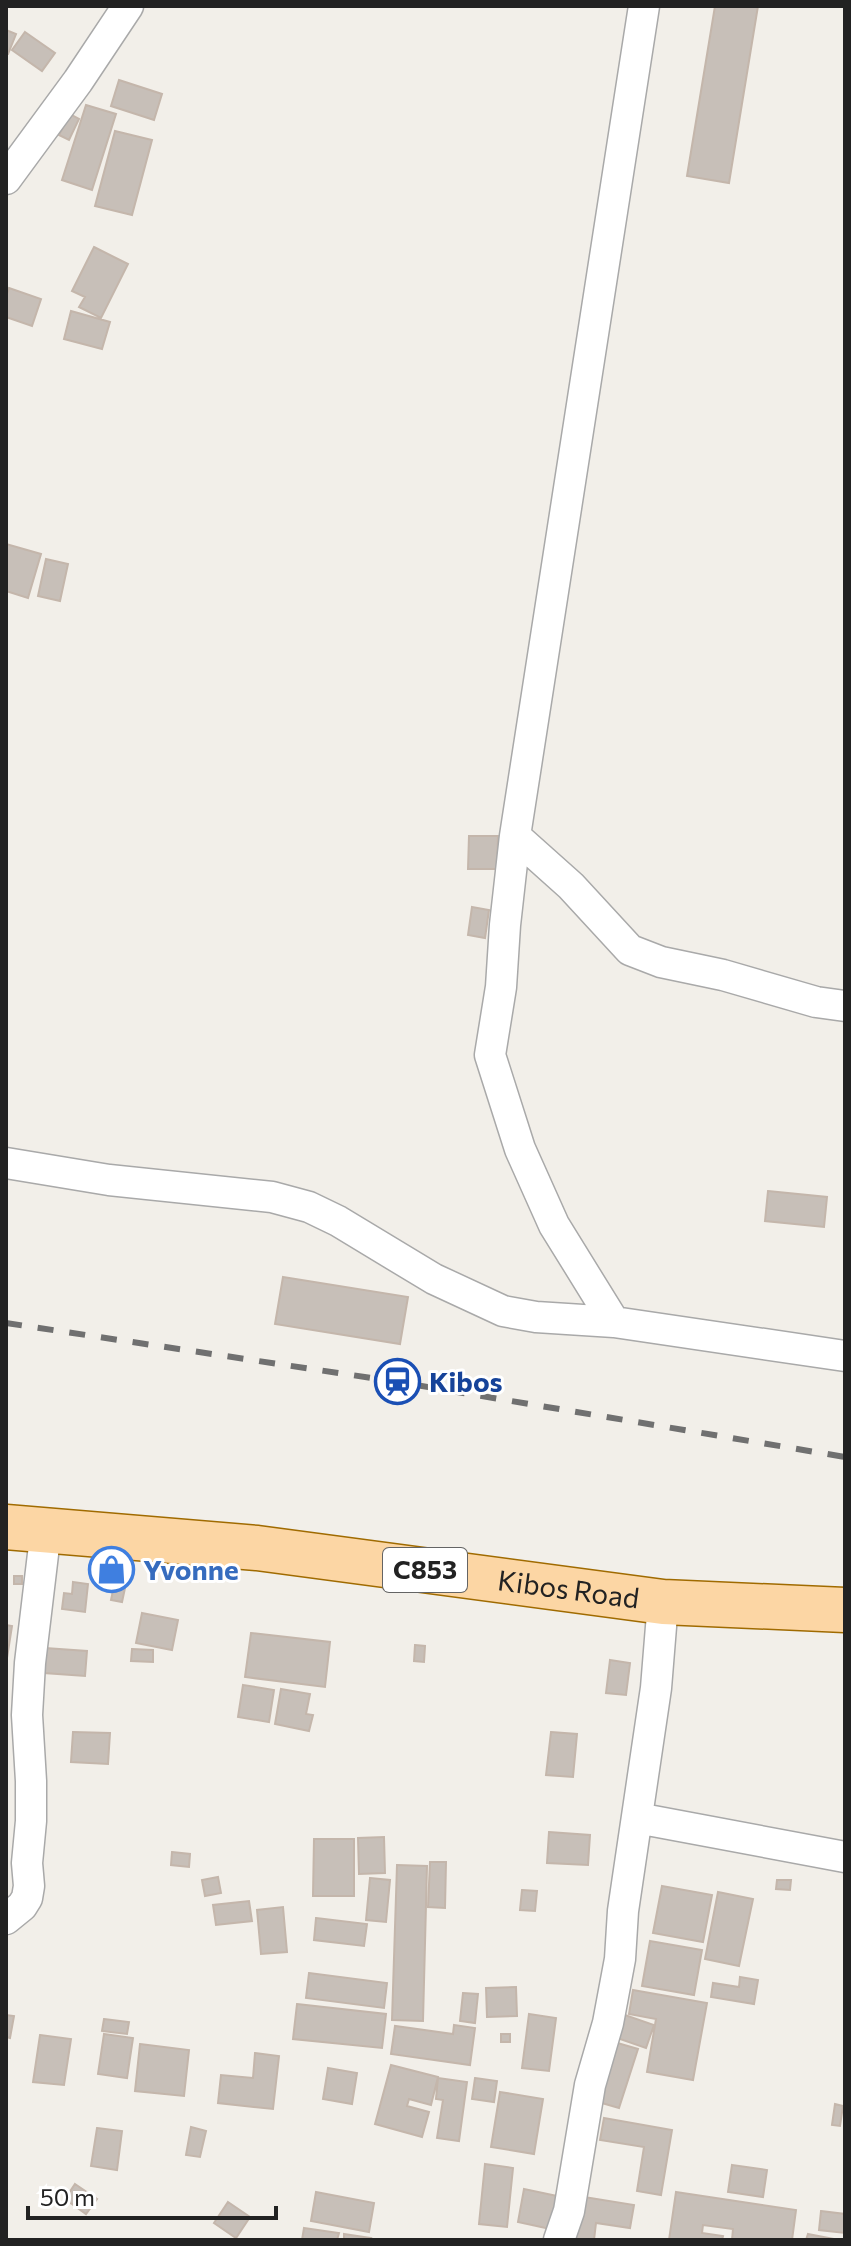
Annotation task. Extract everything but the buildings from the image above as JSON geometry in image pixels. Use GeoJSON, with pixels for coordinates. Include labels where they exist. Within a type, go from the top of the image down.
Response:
{"type":"FeatureCollection","features":[{"type":"Feature","properties":{"kind":"main road","name":"Kibos Road"},"geometry":{"type":"LineString","coordinates":[[26,1528],[257,1548],[663,1602],[845,1610]]}},
{"type":"Feature","properties":{"kind":"street"},"geometry":{"type":"LineString","coordinates":[[6,179],[128,6]]}},
{"type":"Feature","properties":{"kind":"street"},"geometry":{"type":"LineString","coordinates":[[614,1322],[554,1225],[520,1149],[490,1055],[501,987],[515,836],[644,6]]}},
{"type":"Feature","properties":{"kind":"street"},"geometry":{"type":"LineString","coordinates":[[515,836],[571,886],[630,950],[661,962],[723,975],[816,1002],[845,1006]]}},
{"type":"Feature","properties":{"kind":"street"},"geometry":{"type":"LineString","coordinates":[[6,1163],[109,1180],[272,1197],[309,1207],[434,1279],[503,1311],[536,1317],[614,1322],[845,1356]]}},
{"type":"Feature","properties":{"kind":"street"},"geometry":{"type":"LineString","coordinates":[[6,1919],[22,1906],[29,1886],[27,1863],[31,1781],[27,1715],[30,1663],[26,1528]]}},
{"type":"Feature","properties":{"kind":"street"},"geometry":{"type":"LineString","coordinates":[[559,2240],[569,2211],[590,2085],[608,2023],[620,1959],[623,1911],[656,1688],[663,1602]]}},
{"type":"Feature","properties":{"kind":"street"},"geometry":{"type":"LineString","coordinates":[[637,1818],[845,1857]]}},
{"type":"Feature","properties":{"kind":"railway"},"geometry":{"type":"LineString","coordinates":[[6,1323],[398,1382],[845,1457]]}},
{"type":"Feature","properties":{"kind":"place","name":"Kibos"},"geometry":{"type":"Point","coordinates":[398,1382]}},
{"type":"Feature","properties":{"kind":"place","name":"Yvonne"},"geometry":{"type":"Point","coordinates":[112,1570]}}]}
